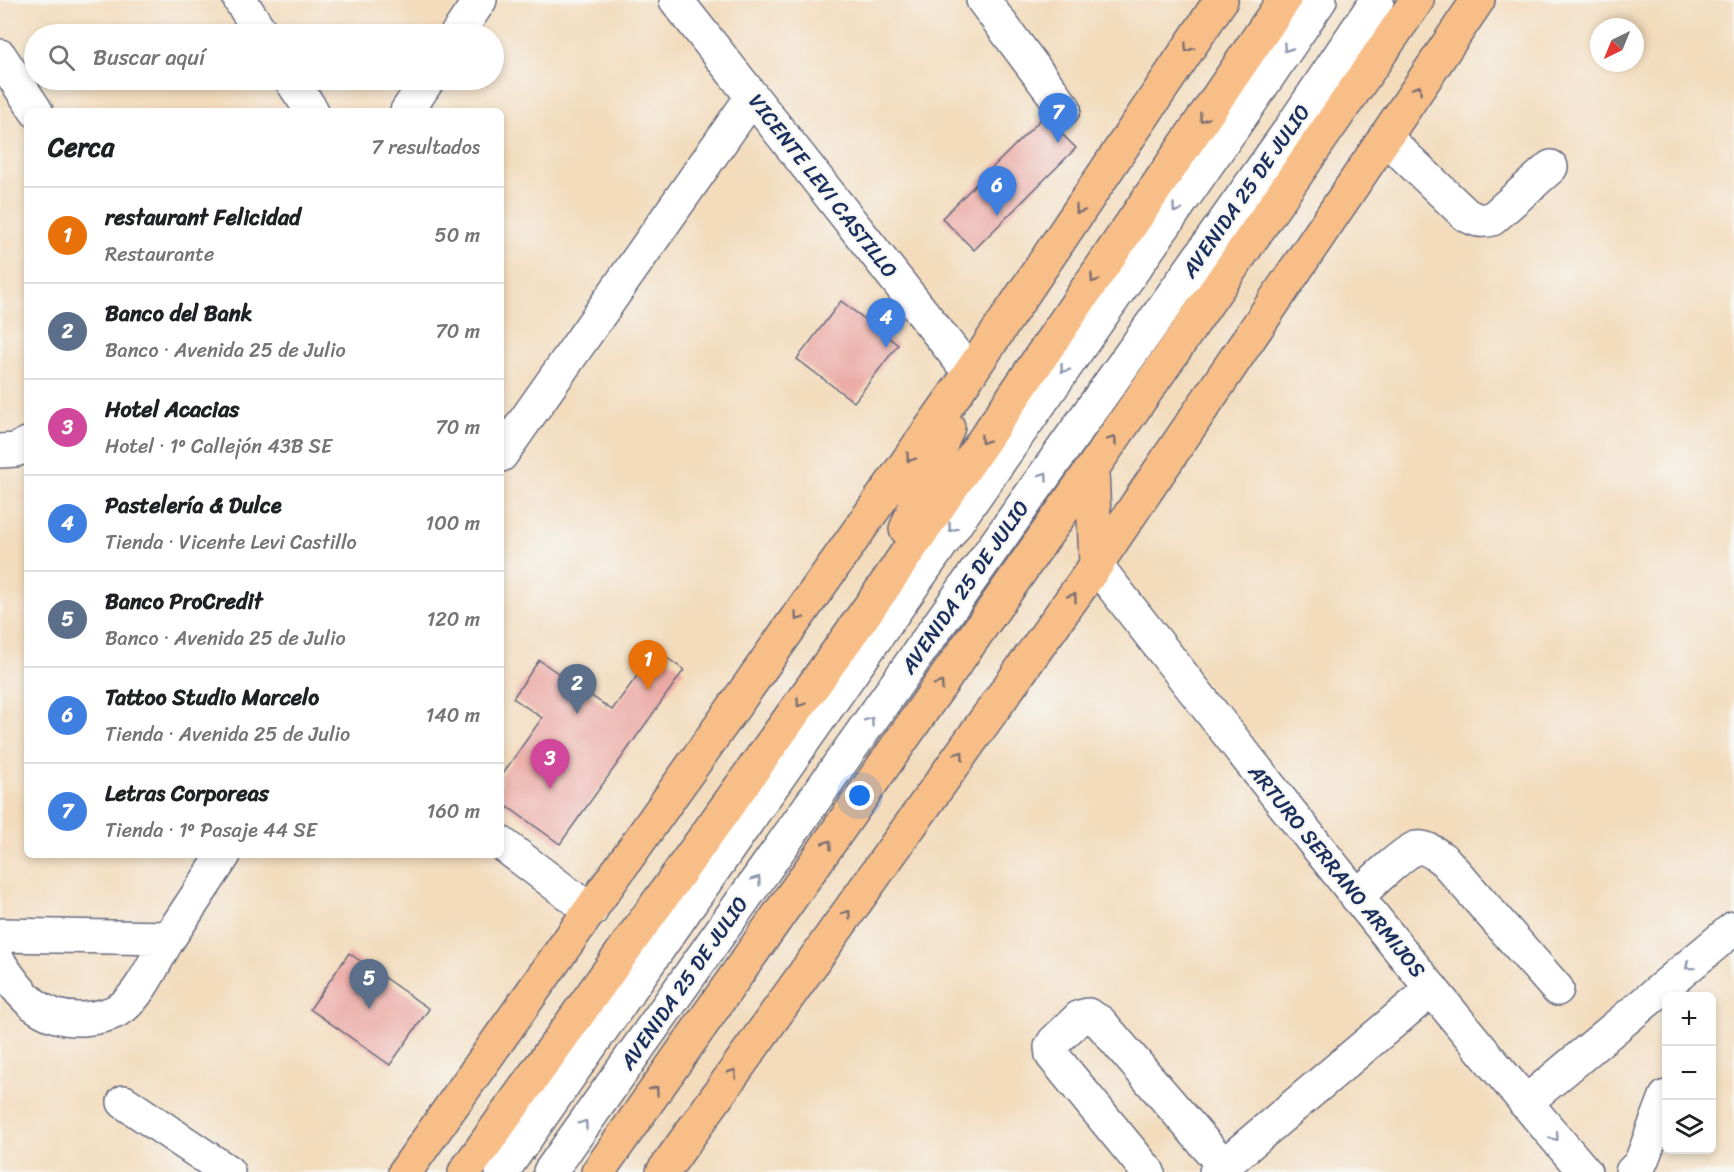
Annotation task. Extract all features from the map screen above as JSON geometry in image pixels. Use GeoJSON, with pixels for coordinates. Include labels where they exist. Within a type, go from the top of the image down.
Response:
{"type":"FeatureCollection","features":[{"type":"Feature","properties":{"kind":"main road"},"geometry":{"type":"LineString","coordinates":[[405,1172],[970,373],[1221,0]]}},
{"type":"Feature","properties":{"kind":"main road"},"geometry":{"type":"LineString","coordinates":[[465,1172],[881,591],[1284,0]]}},
{"type":"Feature","properties":{"kind":"main road","name":"AVENIDA 25 DE JULIO"},"geometry":{"type":"LineString","coordinates":[[598,1172],[1316,149],[1417,0]]}},
{"type":"Feature","properties":{"kind":"main road"},"geometry":{"type":"LineString","coordinates":[[663,1172],[1096,565],[1478,0]]}},
{"type":"Feature","properties":{"kind":"main road"},"geometry":{"type":"LineString","coordinates":[[881,591],[970,373]]}},
{"type":"Feature","properties":{"kind":"main road"},"geometry":{"type":"LineString","coordinates":[[1092,469],[1096,565]]}},
{"type":"Feature","properties":{"kind":"street"},"geometry":{"type":"LineString","coordinates":[[240,0],[256,24]]}},
{"type":"Feature","properties":{"kind":"street"},"geometry":{"type":"LineString","coordinates":[[464,24],[480,0]]}},
{"type":"Feature","properties":{"kind":"street","name":"VICENTE LEVI CASTILLO"},"geometry":{"type":"LineString","coordinates":[[676,0],[970,373]]}},
{"type":"Feature","properties":{"kind":"street"},"geometry":{"type":"LineString","coordinates":[[983,0],[1064,108]]}},
{"type":"Feature","properties":{"kind":"street","name":"AVENIDA 25 DE JULIO"},"geometry":{"type":"LineString","coordinates":[[502,1172],[1224,141],[1320,0]]}},
{"type":"Feature","properties":{"kind":"street","name":"AVENIDA 25 DE JULIO"},"geometry":{"type":"LineString","coordinates":[[550,1172],[1289,131],[1377,0]]}},
{"type":"Feature","properties":{"kind":"street"},"geometry":{"type":"LineString","coordinates":[[0,56],[34,108]]}},
{"type":"Feature","properties":{"kind":"street"},"geometry":{"type":"LineString","coordinates":[[298,90],[310,108]]}},
{"type":"Feature","properties":{"kind":"street"},"geometry":{"type":"LineString","coordinates":[[409,108],[421,90]]}},
{"type":"Feature","properties":{"kind":"street"},"geometry":{"type":"LineString","coordinates":[[504,451],[752,97]]}},
{"type":"Feature","properties":{"kind":"street"},"geometry":{"type":"LineString","coordinates":[[1385,137],[1465,214],[1483,222],[1492,219],[1551,167]]}},
{"type":"Feature","properties":{"kind":"street"},"geometry":{"type":"LineString","coordinates":[[0,451],[16,450],[24,446]]}},
{"type":"Feature","properties":{"kind":"street","name":"ARTURO SERRANO ARMIJOS"},"geometry":{"type":"LineString","coordinates":[[1096,565],[1357,897],[1525,1103],[1585,1172]]}},
{"type":"Feature","properties":{"kind":"street"},"geometry":{"type":"LineString","coordinates":[[504,845],[591,910]]}},
{"type":"Feature","properties":{"kind":"street"},"geometry":{"type":"LineString","coordinates":[[1357,897],[1405,854],[1416,848],[1430,850],[1445,861],[1557,989]]}},
{"type":"Feature","properties":{"kind":"street"},"geometry":{"type":"LineString","coordinates":[[0,964],[15,987],[48,1014],[67,1019],[107,1015],[123,1007],[137,991],[222,858]]}},
{"type":"Feature","properties":{"kind":"street"},"geometry":{"type":"LineString","coordinates":[[1525,1103],[1734,928]]}},
{"type":"Feature","properties":{"kind":"street"},"geometry":{"type":"LineString","coordinates":[[0,935],[169,938]]}},
{"type":"Feature","properties":{"kind":"street"},"geometry":{"type":"LineString","coordinates":[[1148,1172],[1052,1055],[1051,1047],[1054,1042],[1080,1017],[1088,1014],[1100,1022],[1220,1169],[1432,989]]}},
{"type":"Feature","properties":{"kind":"street"},"geometry":{"type":"LineString","coordinates":[[1632,1172],[1640,1164],[1665,1100]]}},
{"type":"Feature","properties":{"kind":"street"},"geometry":{"type":"LineString","coordinates":[[124,1102],[228,1172]]}},
{"type":"Feature","properties":{"kind":"building"},"geometry":{"type":"Polygon","coordinates":[[[1044,116],[1076,148],[974,250],[942,218],[1044,116]]]}},
{"type":"Feature","properties":{"kind":"building"},"geometry":{"type":"Polygon","coordinates":[[[841,301],[898,345],[854,402],[797,359],[841,301]]]}},
{"type":"Feature","properties":{"kind":"building"},"geometry":{"type":"Polygon","coordinates":[[[656,650],[684,670],[560,844],[504,804],[504,772],[542,718],[513,698],[539,660],[612,710],[656,650]]]}},
{"type":"Feature","properties":{"kind":"building"},"geometry":{"type":"Polygon","coordinates":[[[349,953],[429,1009],[390,1065],[310,1009],[349,953]]]}},
{"type":"Feature","properties":{"kind":"place","name":"Letras Corporeas"},"geometry":{"type":"Point","coordinates":[1058,143]}},
{"type":"Feature","properties":{"kind":"place","name":"Tattoo Studio Marcelo"},"geometry":{"type":"Point","coordinates":[997,216]}},
{"type":"Feature","properties":{"kind":"place","name":"Pastelería & Dulce"},"geometry":{"type":"Point","coordinates":[886,348]}},
{"type":"Feature","properties":{"kind":"place","name":"restaurant Felicidad"},"geometry":{"type":"Point","coordinates":[648,690]}},
{"type":"Feature","properties":{"kind":"place","name":"Banco del Bank"},"geometry":{"type":"Point","coordinates":[577,714]}},
{"type":"Feature","properties":{"kind":"place","name":"Hotel Acacias"},"geometry":{"type":"Point","coordinates":[550,789]}},
{"type":"Feature","properties":{"kind":"place","name":"Banco ProCredit"},"geometry":{"type":"Point","coordinates":[369,1009]}}]}
